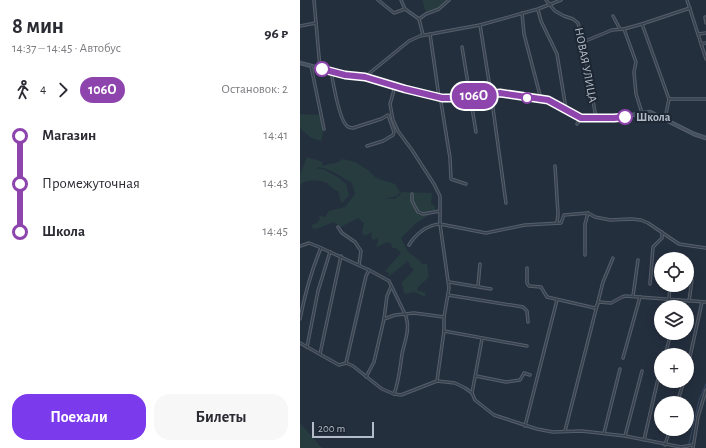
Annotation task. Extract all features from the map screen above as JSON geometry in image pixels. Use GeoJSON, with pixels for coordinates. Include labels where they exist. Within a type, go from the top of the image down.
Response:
{"type":"FeatureCollection","features":[{"type":"Feature","properties":{"kind":"street"},"geometry":{"type":"LineString","coordinates":[[314,0],[320,68]]}},
{"type":"Feature","properties":{"kind":"street"},"geometry":{"type":"LineString","coordinates":[[378,0],[394,13],[405,9]]}},
{"type":"Feature","properties":{"kind":"street"},"geometry":{"type":"LineString","coordinates":[[401,0],[405,9],[419,19],[423,35]]}},
{"type":"Feature","properties":{"kind":"street"},"geometry":{"type":"LineString","coordinates":[[419,19],[426,14],[439,9],[449,0]]}},
{"type":"Feature","properties":{"kind":"street"},"geometry":{"type":"LineString","coordinates":[[546,0],[549,5]]}},
{"type":"Feature","properties":{"kind":"street"},"geometry":{"type":"LineString","coordinates":[[365,77],[409,41],[423,35],[480,25],[538,9],[561,0]]}},
{"type":"Feature","properties":{"kind":"street"},"geometry":{"type":"LineString","coordinates":[[686,0],[690,8],[706,59]]}},
{"type":"Feature","properties":{"kind":"street","name":"НОВАЯ УЛИЦА"},"geometry":{"type":"LineString","coordinates":[[549,5],[560,14],[577,22],[583,42],[596,118]]}},
{"type":"Feature","properties":{"kind":"street"},"geometry":{"type":"LineString","coordinates":[[583,42],[612,30],[642,24],[690,8]]}},
{"type":"Feature","properties":{"kind":"street"},"geometry":{"type":"LineString","coordinates":[[538,9],[556,54],[567,111]]}},
{"type":"Feature","properties":{"kind":"street"},"geometry":{"type":"LineString","coordinates":[[522,13],[524,34],[541,99]]}},
{"type":"Feature","properties":{"kind":"street"},"geometry":{"type":"LineString","coordinates":[[613,16],[620,29]]}},
{"type":"Feature","properties":{"kind":"street"},"geometry":{"type":"LineString","coordinates":[[705,18],[706,23]]}},
{"type":"Feature","properties":{"kind":"street"},"geometry":{"type":"LineString","coordinates":[[300,26],[316,23]]}},
{"type":"Feature","properties":{"kind":"street"},"geometry":{"type":"LineString","coordinates":[[642,24],[669,99],[664,119]]}},
{"type":"Feature","properties":{"kind":"street"},"geometry":{"type":"LineString","coordinates":[[480,25],[506,203]]}},
{"type":"Feature","properties":{"kind":"street"},"geometry":{"type":"LineString","coordinates":[[624,28],[636,62],[634,72],[636,94],[642,113]]}},
{"type":"Feature","properties":{"kind":"street"},"geometry":{"type":"LineString","coordinates":[[698,34],[706,33]]}},
{"type":"Feature","properties":{"kind":"street"},"geometry":{"type":"LineString","coordinates":[[430,34],[450,158],[451,179],[466,184]]}},
{"type":"Feature","properties":{"kind":"street"},"geometry":{"type":"LineString","coordinates":[[701,44],[706,43]]}},
{"type":"Feature","properties":{"kind":"street"},"geometry":{"type":"LineString","coordinates":[[462,47],[476,132]]}},
{"type":"Feature","properties":{"kind":"street"},"geometry":{"type":"LineString","coordinates":[[300,63],[345,75],[365,77],[441,97],[471,97],[500,93],[541,99],[553,102],[581,118],[614,118],[650,112],[706,138]]}},
{"type":"Feature","properties":{"kind":"street"},"geometry":{"type":"LineString","coordinates":[[311,66],[324,129]]}},
{"type":"Feature","properties":{"kind":"street"},"geometry":{"type":"LineString","coordinates":[[331,71],[338,107],[348,128],[353,128],[382,119],[388,115],[394,135],[383,141],[367,146]]}},
{"type":"Feature","properties":{"kind":"street"},"geometry":{"type":"LineString","coordinates":[[396,86],[390,104],[393,120],[398,131],[439,193],[440,224],[448,282],[448,295],[437,381]]}},
{"type":"Feature","properties":{"kind":"street"},"geometry":{"type":"LineString","coordinates":[[669,99],[706,99]]}},
{"type":"Feature","properties":{"kind":"street"},"geometry":{"type":"LineString","coordinates":[[577,124],[581,118]]}},
{"type":"Feature","properties":{"kind":"street"},"geometry":{"type":"LineString","coordinates":[[555,166],[558,214],[557,223]]}},
{"type":"Feature","properties":{"kind":"street"},"geometry":{"type":"LineString","coordinates":[[412,194],[412,201],[418,212],[423,214],[440,210]]}},
{"type":"Feature","properties":{"kind":"street"},"geometry":{"type":"LineString","coordinates":[[585,255],[585,224],[588,213]]}},
{"type":"Feature","properties":{"kind":"street"},"geometry":{"type":"LineString","coordinates":[[408,246],[413,238],[421,231],[440,224],[486,232],[525,225],[557,223],[562,222],[563,216],[566,214],[588,213],[595,217],[610,220],[641,220],[648,223],[679,244],[706,248]]}},
{"type":"Feature","properties":{"kind":"street"},"geometry":{"type":"LineString","coordinates":[[338,228],[342,233],[355,242],[361,251],[359,266]]}},
{"type":"Feature","properties":{"kind":"street"},"geometry":{"type":"LineString","coordinates":[[650,284],[653,247],[662,238],[662,232]]}},
{"type":"Feature","properties":{"kind":"street"},"geometry":{"type":"LineString","coordinates":[[300,246],[309,243],[341,256],[389,281],[408,322],[408,333],[402,353],[399,383],[394,394]]}},
{"type":"Feature","properties":{"kind":"street"},"geometry":{"type":"LineString","coordinates":[[300,319],[305,295],[321,248]]}},
{"type":"Feature","properties":{"kind":"street"},"geometry":{"type":"LineString","coordinates":[[307,347],[318,291],[330,252]]}},
{"type":"Feature","properties":{"kind":"street"},"geometry":{"type":"LineString","coordinates":[[320,354],[341,256]]}},
{"type":"Feature","properties":{"kind":"street"},"geometry":{"type":"LineString","coordinates":[[565,431],[603,282],[613,258]]}},
{"type":"Feature","properties":{"kind":"street"},"geometry":{"type":"LineString","coordinates":[[633,296],[634,280],[638,260]]}},
{"type":"Feature","properties":{"kind":"street"},"geometry":{"type":"LineString","coordinates":[[478,286],[480,264]]}},
{"type":"Feature","properties":{"kind":"street"},"geometry":{"type":"LineString","coordinates":[[527,268],[527,283],[529,286],[541,287],[547,297],[595,308],[599,302]]}},
{"type":"Feature","properties":{"kind":"street"},"geometry":{"type":"LineString","coordinates":[[346,363],[366,276],[369,270]]}},
{"type":"Feature","properties":{"kind":"street"},"geometry":{"type":"LineString","coordinates":[[448,282],[491,289]]}},
{"type":"Feature","properties":{"kind":"street"},"geometry":{"type":"LineString","coordinates":[[366,377],[374,362],[384,319],[387,296],[392,286]]}},
{"type":"Feature","properties":{"kind":"street"},"geometry":{"type":"LineString","coordinates":[[669,299],[670,292]]}},
{"type":"Feature","properties":{"kind":"street"},"geometry":{"type":"LineString","coordinates":[[448,295],[523,307],[527,311],[528,322]]}},
{"type":"Feature","properties":{"kind":"street"},"geometry":{"type":"LineString","coordinates":[[599,302],[611,303],[622,297],[633,296],[679,300]]}},
{"type":"Feature","properties":{"kind":"street"},"geometry":{"type":"LineString","coordinates":[[623,358],[640,297]]}},
{"type":"Feature","properties":{"kind":"street"},"geometry":{"type":"LineString","coordinates":[[525,426],[558,300]]}},
{"type":"Feature","properties":{"kind":"street"},"geometry":{"type":"LineString","coordinates":[[694,301],[706,302]]}},
{"type":"Feature","properties":{"kind":"street"},"geometry":{"type":"LineString","coordinates":[[692,348],[702,302]]}},
{"type":"Feature","properties":{"kind":"street"},"geometry":{"type":"LineString","coordinates":[[384,319],[414,313],[444,317]]}},
{"type":"Feature","properties":{"kind":"street"},"geometry":{"type":"LineString","coordinates":[[444,331],[527,346]]}},
{"type":"Feature","properties":{"kind":"street"},"geometry":{"type":"LineString","coordinates":[[472,393],[482,339]]}},
{"type":"Feature","properties":{"kind":"street"},"geometry":{"type":"LineString","coordinates":[[300,343],[339,364],[346,363],[353,366],[382,389],[394,394],[401,395],[437,381],[455,384],[472,393],[475,400],[494,415],[525,426],[542,430],[582,431],[625,436],[681,447],[693,445]]}},
{"type":"Feature","properties":{"kind":"street"},"geometry":{"type":"LineString","coordinates":[[603,434],[620,368]]}},
{"type":"Feature","properties":{"kind":"street"},"geometry":{"type":"LineString","coordinates":[[625,436],[642,371]]}},
{"type":"Feature","properties":{"kind":"street"},"geometry":{"type":"LineString","coordinates":[[476,376],[506,382],[520,380],[524,374],[530,375]]}},
{"type":"Feature","properties":{"kind":"street"},"geometry":{"type":"LineString","coordinates":[[644,440],[656,388]]}},
{"type":"Feature","properties":{"kind":"street"},"geometry":{"type":"LineString","coordinates":[[693,448],[698,417],[706,390]]}},
{"type":"Feature","properties":{"kind":"street"},"geometry":{"type":"LineString","coordinates":[[665,445],[668,436]]}},
{"type":"Feature","properties":{"kind":"green space"},"geometry":{"type":"Polygon","coordinates":[[[422,0],[447,0],[438,8],[426,12],[422,0]]]}},
{"type":"Feature","properties":{"kind":"green space"},"geometry":{"type":"Polygon","coordinates":[[[300,114],[321,115],[324,129],[321,141],[311,138],[300,128],[300,114]]]}},
{"type":"Feature","properties":{"kind":"green space"},"geometry":{"type":"Polygon","coordinates":[[[307,157],[323,162],[322,165],[325,166],[343,159],[355,162],[368,170],[376,178],[395,184],[400,192],[397,196],[386,199],[395,199],[401,192],[432,193],[431,204],[435,206],[435,210],[430,210],[429,215],[415,224],[401,238],[409,252],[422,264],[427,264],[429,277],[418,287],[417,290],[426,293],[425,297],[414,292],[404,293],[401,283],[414,270],[408,261],[388,277],[389,273],[385,271],[401,253],[387,242],[377,247],[378,238],[373,240],[371,237],[372,232],[364,236],[362,232],[364,223],[358,218],[341,227],[334,222],[316,229],[312,228],[312,225],[317,223],[320,219],[319,216],[325,217],[329,211],[345,207],[355,194],[352,183],[324,168],[316,168],[325,170],[346,184],[349,195],[343,202],[341,202],[338,191],[324,182],[314,180],[307,181],[301,184],[300,189],[300,175],[307,157]]]}},
{"type":"Feature","properties":{"kind":"green space"},"geometry":{"type":"Polygon","coordinates":[[[300,423],[320,446],[323,448],[300,448],[300,423]]]}},
{"type":"Feature","properties":{"kind":"waterway"},"geometry":{"type":"LineString","coordinates":[[688,448],[699,400],[706,384]]}},
{"type":"Feature","properties":{"kind":"bus line","name":"106О"},"geometry":{"type":"LineString","coordinates":[[322,69],[345,75],[365,77],[442,98],[463,98],[500,93],[548,100],[581,118],[625,117]]}},
{"type":"Feature","properties":{"kind":"place","name":"Школа"},"geometry":{"type":"Point","coordinates":[625,117]}}]}
